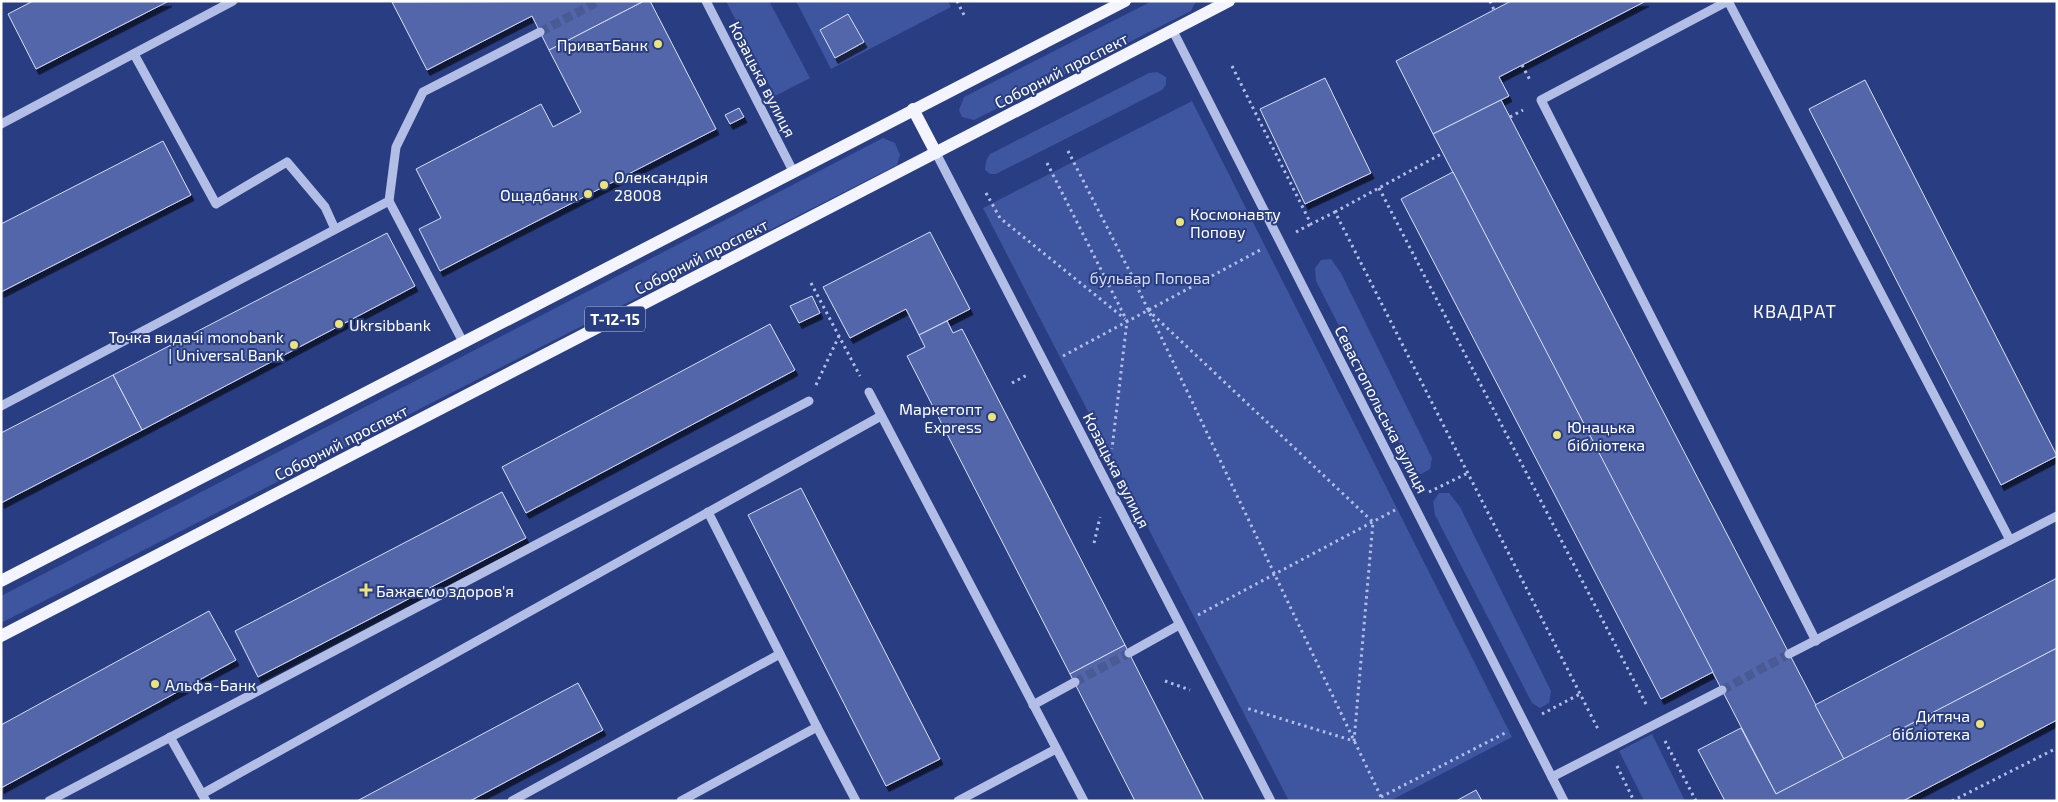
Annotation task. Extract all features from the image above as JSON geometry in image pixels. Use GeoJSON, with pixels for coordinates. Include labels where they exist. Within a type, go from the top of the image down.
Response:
{"type":"FeatureCollection","features":[{"type":"Feature","properties":{"kind":"main road","name":"Соборний проспект"},"geometry":{"type":"LineString","coordinates":[[1,581],[1125,1]]}},
{"type":"Feature","properties":{"kind":"main road","name":"Соборний проспект"},"geometry":{"type":"LineString","coordinates":[[1,636],[1229,1]]}},
{"type":"Feature","properties":{"kind":"main road"},"geometry":{"type":"LineString","coordinates":[[913,109],[936,153]]}},
{"type":"Feature","properties":{"kind":"street"},"geometry":{"type":"LineString","coordinates":[[1,124],[233,1]]}},
{"type":"Feature","properties":{"kind":"street","name":"Козацька вулиця"},"geometry":{"type":"LineString","coordinates":[[706,1],[793,171]]}},
{"type":"Feature","properties":{"kind":"street"},"geometry":{"type":"LineString","coordinates":[[1816,641],[1541,100],[1728,1],[2010,540]]}},
{"type":"Feature","properties":{"kind":"street","name":"Севастопольська вулиця"},"geometry":{"type":"LineString","coordinates":[[1173,31],[1564,801]]}},
{"type":"Feature","properties":{"kind":"street"},"geometry":{"type":"LineString","coordinates":[[463,342],[389,201],[396,147],[423,92],[540,32]]}},
{"type":"Feature","properties":{"kind":"street"},"geometry":{"type":"LineString","coordinates":[[134,54],[216,204],[287,162],[325,206],[335,228]]}},
{"type":"Feature","properties":{"kind":"street","name":"Козацька вулиця"},"geometry":{"type":"LineString","coordinates":[[936,153],[1270,801]]}},
{"type":"Feature","properties":{"kind":"street"},"geometry":{"type":"LineString","coordinates":[[1,406],[389,201]]}},
{"type":"Feature","properties":{"kind":"street"},"geometry":{"type":"LineString","coordinates":[[869,392],[1084,801]]}},
{"type":"Feature","properties":{"kind":"street"},"geometry":{"type":"LineString","coordinates":[[49,801],[809,401]]}},
{"type":"Feature","properties":{"kind":"street"},"geometry":{"type":"LineString","coordinates":[[170,737],[204,797],[881,416]]}},
{"type":"Feature","properties":{"kind":"street"},"geometry":{"type":"LineString","coordinates":[[708,512],[778,655],[856,801]]}},
{"type":"Feature","properties":{"kind":"street"},"geometry":{"type":"LineString","coordinates":[[1789,654],[2057,516]]}},
{"type":"Feature","properties":{"kind":"street"},"geometry":{"type":"LineString","coordinates":[[1129,653],[1179,625]]}},
{"type":"Feature","properties":{"kind":"street"},"geometry":{"type":"LineString","coordinates":[[512,801],[778,655]]}},
{"type":"Feature","properties":{"kind":"street"},"geometry":{"type":"LineString","coordinates":[[1033,705],[1075,682]]}},
{"type":"Feature","properties":{"kind":"street"},"geometry":{"type":"LineString","coordinates":[[1552,777],[1722,690]]}},
{"type":"Feature","properties":{"kind":"street"},"geometry":{"type":"LineString","coordinates":[[681,801],[817,727]]}},
{"type":"Feature","properties":{"kind":"street"},"geometry":{"type":"LineString","coordinates":[[958,801],[1056,749]]}},
{"type":"Feature","properties":{"kind":"path"},"geometry":{"type":"LineString","coordinates":[[957,1],[964,15]]}},
{"type":"Feature","properties":{"kind":"path"},"geometry":{"type":"LineString","coordinates":[[1490,1],[1494,10]]}},
{"type":"Feature","properties":{"kind":"path"},"geometry":{"type":"LineString","coordinates":[[1232,66],[1311,224]]}},
{"type":"Feature","properties":{"kind":"path"},"geometry":{"type":"LineString","coordinates":[[1068,151],[1148,310],[1382,799],[1509,731]]}},
{"type":"Feature","properties":{"kind":"path"},"geometry":{"type":"LineString","coordinates":[[1297,231],[1443,153]]}},
{"type":"Feature","properties":{"kind":"path"},"geometry":{"type":"LineString","coordinates":[[1047,162],[1127,321],[1108,486],[1094,543]]}},
{"type":"Feature","properties":{"kind":"path"},"geometry":{"type":"LineString","coordinates":[[1378,188],[1696,801]]}},
{"type":"Feature","properties":{"kind":"path"},"geometry":{"type":"LineString","coordinates":[[986,193],[1000,218],[1127,321]]}},
{"type":"Feature","properties":{"kind":"path"},"geometry":{"type":"LineString","coordinates":[[1335,212],[1634,801]]}},
{"type":"Feature","properties":{"kind":"path"},"geometry":{"type":"LineString","coordinates":[[1012,383],[1266,248]]}},
{"type":"Feature","properties":{"kind":"path"},"geometry":{"type":"LineString","coordinates":[[811,283],[869,392]]}},
{"type":"Feature","properties":{"kind":"path"},"geometry":{"type":"LineString","coordinates":[[1148,310],[1373,522]]}},
{"type":"Feature","properties":{"kind":"path"},"geometry":{"type":"LineString","coordinates":[[809,401],[839,336]]}},
{"type":"Feature","properties":{"kind":"path"},"geometry":{"type":"LineString","coordinates":[[1422,496],[1468,472]]}},
{"type":"Feature","properties":{"kind":"path"},"geometry":{"type":"LineString","coordinates":[[1179,625],[1397,509]]}},
{"type":"Feature","properties":{"kind":"path"},"geometry":{"type":"LineString","coordinates":[[1354,741],[1373,522]]}},
{"type":"Feature","properties":{"kind":"path"},"geometry":{"type":"LineString","coordinates":[[1165,681],[1354,741]]}},
{"type":"Feature","properties":{"kind":"path"},"geometry":{"type":"LineString","coordinates":[[1535,718],[1580,694]]}},
{"type":"Feature","properties":{"kind":"path"},"geometry":{"type":"LineString","coordinates":[[1952,801],[2057,748]]}},
{"type":"Feature","properties":{"kind":"green space"},"geometry":{"type":"Polygon","coordinates":[[[726,1],[769,1],[810,78],[775,96],[726,1]]]}},
{"type":"Feature","properties":{"kind":"green space"},"geometry":{"type":"Polygon","coordinates":[[[796,1],[948,1],[951,7],[831,69],[796,1]]]}},
{"type":"Feature","properties":{"kind":"green space"},"geometry":{"type":"Polygon","coordinates":[[[1152,1],[1196,1],[1191,11],[974,120],[962,117],[959,110],[964,97],[1152,1]]]}},
{"type":"Feature","properties":{"kind":"green space"},"geometry":{"type":"Polygon","coordinates":[[[1157,72],[1166,77],[1166,85],[1162,90],[996,174],[990,174],[985,170],[986,161],[990,154],[1149,73],[1157,72]]]}},
{"type":"Feature","properties":{"kind":"green space","name":"бульвар Попова"},"geometry":{"type":"Polygon","coordinates":[[[1192,101],[1512,737],[1390,801],[1289,801],[983,208],[1192,101]]]}},
{"type":"Feature","properties":{"kind":"green space"},"geometry":{"type":"Polygon","coordinates":[[[883,138],[895,143],[900,155],[897,165],[1,623],[1,596],[883,138]]]}},
{"type":"Feature","properties":{"kind":"green space"},"geometry":{"type":"Polygon","coordinates":[[[1331,259],[1341,273],[1432,458],[1430,469],[1421,474],[1413,470],[1316,281],[1315,268],[1321,260],[1331,259]]]}},
{"type":"Feature","properties":{"kind":"green space"},"geometry":{"type":"Polygon","coordinates":[[[1439,493],[1449,493],[1460,507],[1551,691],[1549,703],[1540,708],[1532,703],[1435,515],[1433,502],[1439,493]]]}},
{"type":"Feature","properties":{"kind":"green space"},"geometry":{"type":"Polygon","coordinates":[[[1652,734],[1685,801],[1644,801],[1619,751],[1652,734]]]}},
{"type":"Feature","properties":{"kind":"building"},"geometry":{"type":"Polygon","coordinates":[[[33,1],[169,1],[36,69],[8,14],[33,1]]]}},
{"type":"Feature","properties":{"kind":"building"},"geometry":{"type":"Polygon","coordinates":[[[644,1],[650,1],[716,129],[440,271],[419,229],[441,218],[416,169],[541,104],[553,127],[581,112],[549,50],[644,1]]]}},
{"type":"Feature","properties":{"kind":"building"},"geometry":{"type":"Polygon","coordinates":[[[644,1],[549,50],[532,16],[427,70],[392,2],[644,1]]]}},
{"type":"Feature","properties":{"kind":"building"},"geometry":{"type":"Polygon","coordinates":[[[1511,1],[1646,1],[1499,77],[1509,96],[1433,134],[1396,61],[1511,1]]]}},
{"type":"Feature","properties":{"kind":"building"},"geometry":{"type":"Polygon","coordinates":[[[848,14],[864,42],[835,58],[820,30],[848,14]]]}},
{"type":"Feature","properties":{"kind":"building"},"geometry":{"type":"Polygon","coordinates":[[[1325,78],[1371,173],[1305,204],[1260,109],[1325,78]]]}},
{"type":"Feature","properties":{"kind":"building"},"geometry":{"type":"Polygon","coordinates":[[[1865,80],[2057,456],[2001,485],[1809,109],[1865,80]]]}},
{"type":"Feature","properties":{"kind":"building"},"geometry":{"type":"Polygon","coordinates":[[[1501,100],[1844,759],[1776,794],[1433,134],[1501,100]]]}},
{"type":"Feature","properties":{"kind":"building"},"geometry":{"type":"Polygon","coordinates":[[[739,108],[744,117],[730,124],[725,115],[739,108]]]}},
{"type":"Feature","properties":{"kind":"building"},"geometry":{"type":"Polygon","coordinates":[[[163,141],[191,195],[1,292],[1,224],[163,141]]]}},
{"type":"Feature","properties":{"kind":"building","name":"Юнацька бібліотека"},"geometry":{"type":"Polygon","coordinates":[[[1453,172],[1713,672],[1661,699],[1401,199],[1453,172]]]}},
{"type":"Feature","properties":{"kind":"building"},"geometry":{"type":"Polygon","coordinates":[[[930,232],[970,309],[919,335],[906,309],[850,338],[823,287],[930,232]]]}},
{"type":"Feature","properties":{"kind":"building"},"geometry":{"type":"Polygon","coordinates":[[[387,233],[415,286],[142,430],[113,375],[387,233]]]}},
{"type":"Feature","properties":{"kind":"building"},"geometry":{"type":"Polygon","coordinates":[[[812,296],[820,313],[799,323],[790,306],[812,296]]]}},
{"type":"Feature","properties":{"kind":"building"},"geometry":{"type":"Polygon","coordinates":[[[947,321],[953,333],[962,329],[1125,645],[1070,674],[907,356],[925,347],[919,335],[947,321]]]}},
{"type":"Feature","properties":{"kind":"building"},"geometry":{"type":"Polygon","coordinates":[[[770,324],[795,370],[526,513],[502,467],[770,324]]]}},
{"type":"Feature","properties":{"kind":"building"},"geometry":{"type":"Polygon","coordinates":[[[113,375],[142,430],[1,503],[1,433],[113,375]]]}},
{"type":"Feature","properties":{"kind":"building"},"geometry":{"type":"Polygon","coordinates":[[[801,488],[940,759],[886,786],[748,515],[801,488]]]}},
{"type":"Feature","properties":{"kind":"building"},"geometry":{"type":"Polygon","coordinates":[[[502,492],[526,538],[258,677],[235,631],[502,492]]]}},
{"type":"Feature","properties":{"kind":"building"},"geometry":{"type":"Polygon","coordinates":[[[2057,578],[2057,648],[1844,759],[1815,705],[2057,578]]]}},
{"type":"Feature","properties":{"kind":"building"},"geometry":{"type":"Polygon","coordinates":[[[209,611],[236,660],[1,788],[1,725],[209,611]]]}},
{"type":"Feature","properties":{"kind":"building"},"geometry":{"type":"Polygon","coordinates":[[[1125,645],[1204,801],[1135,801],[1070,674],[1125,645]]]}},
{"type":"Feature","properties":{"kind":"building","name":"Дитяча бібліотека"},"geometry":{"type":"Polygon","coordinates":[[[2057,648],[2057,720],[1903,801],[1725,801],[1698,750],[1741,728],[1776,794],[2057,648]]]}},
{"type":"Feature","properties":{"kind":"building"},"geometry":{"type":"Polygon","coordinates":[[[578,683],[603,730],[470,801],[357,801],[578,683]]]}},
{"type":"Feature","properties":{"kind":"building"},"geometry":{"type":"Polygon","coordinates":[[[1476,790],[1482,801],[1456,801],[1476,790]]]}},
{"type":"Feature","properties":{"kind":"tunnel"},"geometry":{"type":"LineString","coordinates":[[540,32],[599,1]]}},
{"type":"Feature","properties":{"kind":"tunnel"},"geometry":{"type":"LineString","coordinates":[[1075,682],[1129,653]]}},
{"type":"Feature","properties":{"kind":"tunnel"},"geometry":{"type":"LineString","coordinates":[[1722,690],[1789,654]]}},
{"type":"Feature","properties":{"kind":"place","name":"ПриватБанк"},"geometry":{"type":"Point","coordinates":[658,44]}},
{"type":"Feature","properties":{"kind":"place","name":"Олександрія 28008"},"geometry":{"type":"Point","coordinates":[604,185]}},
{"type":"Feature","properties":{"kind":"place","name":"Ощадбанк"},"geometry":{"type":"Point","coordinates":[588,194]}},
{"type":"Feature","properties":{"kind":"place","name":"Космонавту Попову"},"geometry":{"type":"Point","coordinates":[1180,222]}},
{"type":"Feature","properties":{"kind":"place","name":"Ukrsibbank"},"geometry":{"type":"Point","coordinates":[339,324]}},
{"type":"Feature","properties":{"kind":"place","name":"Точка видачі monobank | Universal Bank"},"geometry":{"type":"Point","coordinates":[294,345]}},
{"type":"Feature","properties":{"kind":"place","name":"Маркетопт Express"},"geometry":{"type":"Point","coordinates":[992,417]}},
{"type":"Feature","properties":{"kind":"place","name":"Юнацька бібліотека"},"geometry":{"type":"Point","coordinates":[1557,435]}},
{"type":"Feature","properties":{"kind":"place","name":"Бажаємо здоров'я"},"geometry":{"type":"Point","coordinates":[366,590]}},
{"type":"Feature","properties":{"kind":"place","name":"Альфа-Банк"},"geometry":{"type":"Point","coordinates":[155,684]}},
{"type":"Feature","properties":{"kind":"place","name":"Дитяча бібліотека"},"geometry":{"type":"Point","coordinates":[1980,724]}},
{"type":"Feature","properties":{"kind":"district","name":"КВАДРАТ"},"geometry":{"type":"Point","coordinates":[1795,311]}}]}
